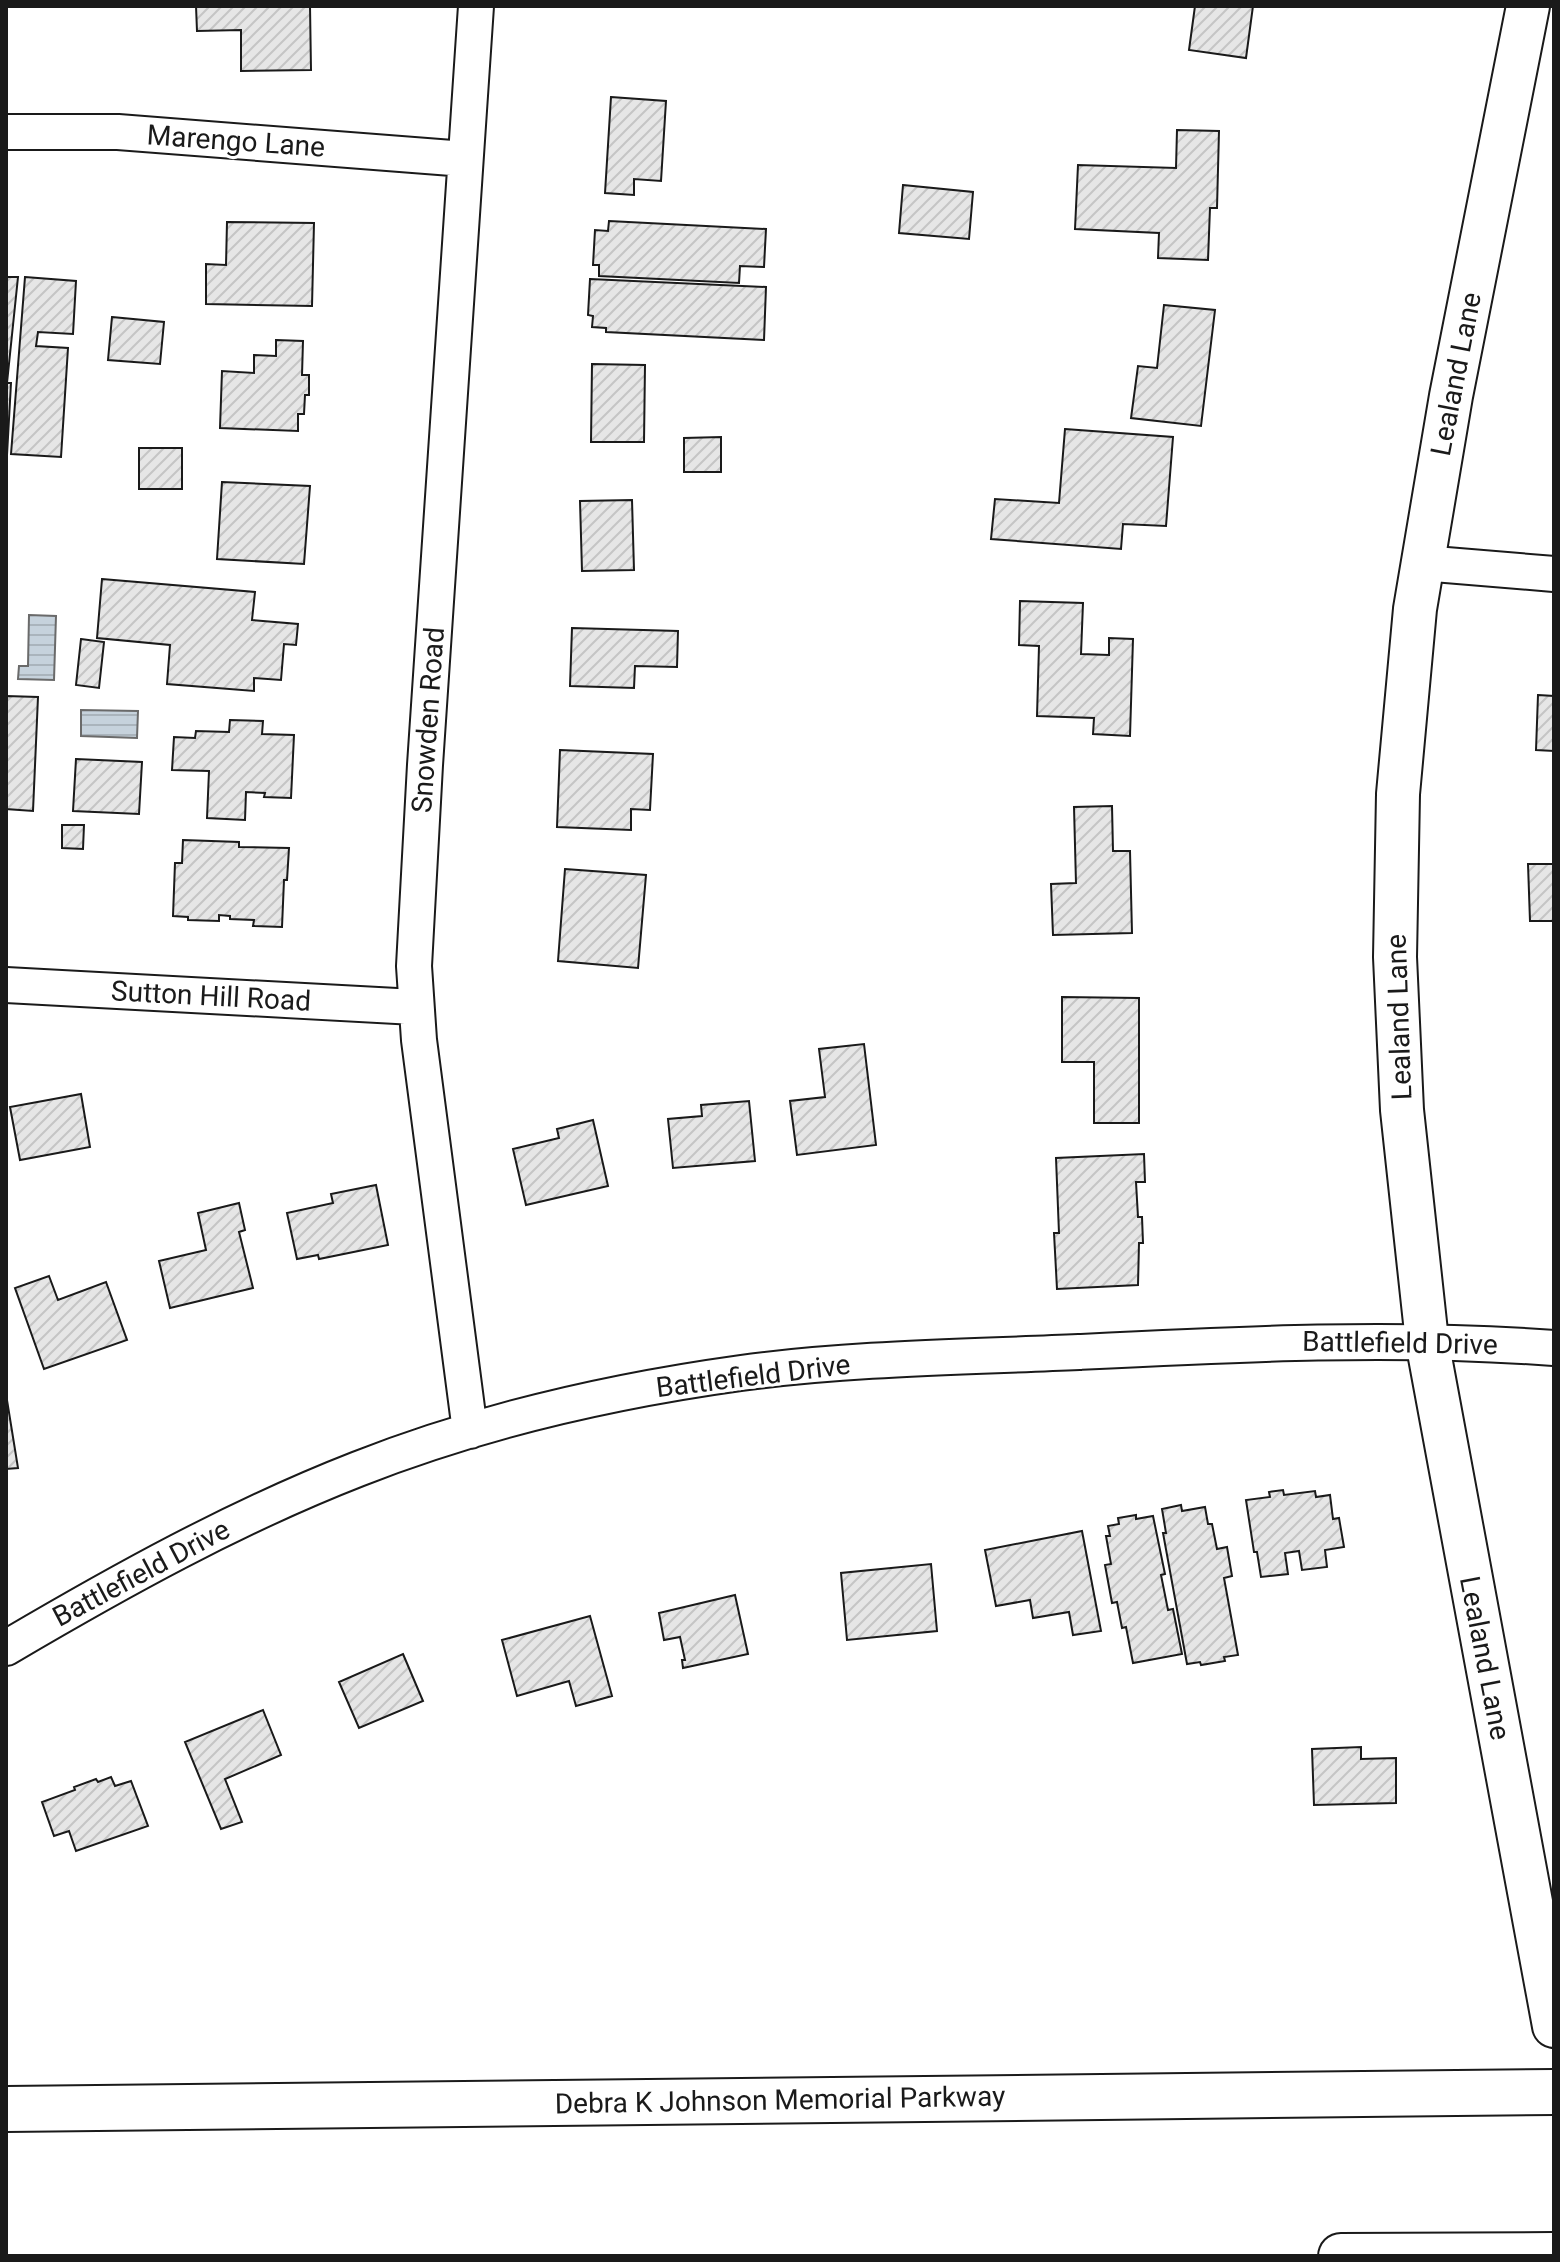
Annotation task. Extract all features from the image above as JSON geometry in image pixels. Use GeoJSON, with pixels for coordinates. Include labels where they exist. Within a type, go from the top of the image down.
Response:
{"type":"FeatureCollection","features":[{"type":"Feature","properties":{"kind":"highway","name":"Debra K Johnson Memorial Parkway"},"geometry":{"type":"LineString","coordinates":[[6,2109],[1554,2092]]}},
{"type":"Feature","properties":{"kind":"highway"},"geometry":{"type":"LineString","coordinates":[[1341,2256],[1554,2255]]}},
{"type":"Feature","properties":{"kind":"street","name":"Snowden Road"},"geometry":{"type":"LineString","coordinates":[[470,1431],[415,1007],[415,923],[476,6]]}},
{"type":"Feature","properties":{"kind":"street","name":"Lealand Lane"},"geometry":{"type":"LineString","coordinates":[[1528,6],[1451,396],[1415,609],[1398,794],[1395,957],[1402,1110],[1427,1341],[1554,2026]]}},
{"type":"Feature","properties":{"kind":"street","name":"Marengo Lane"},"geometry":{"type":"LineString","coordinates":[[6,132],[118,132],[465,159]]}},
{"type":"Feature","properties":{"kind":"street"},"geometry":{"type":"LineString","coordinates":[[1422,563],[1554,574]]}},
{"type":"Feature","properties":{"kind":"street","name":"Sutton Hill Road"},"geometry":{"type":"LineString","coordinates":[[6,985],[415,1007]]}},
{"type":"Feature","properties":{"kind":"street","name":"Battlefield Drive"},"geometry":{"type":"LineString","coordinates":[[6,1648],[119,1582],[268,1507],[360,1468],[470,1431],[653,1387],[785,1368],[1273,1342],[1427,1341],[1554,1348]]}},
{"type":"Feature","properties":{"kind":"shaded area"},"geometry":{"type":"Polygon","coordinates":[[[29,615],[56,616],[54,680],[18,679],[19,666],[28,666],[29,615]]]}},
{"type":"Feature","properties":{"kind":"shaded area"},"geometry":{"type":"Polygon","coordinates":[[[81,710],[138,711],[137,738],[81,736],[81,710]]]}},
{"type":"Feature","properties":{"kind":"building"},"geometry":{"type":"Polygon","coordinates":[[[196,6],[310,6],[311,70],[241,71],[241,30],[197,31],[196,6]]]}},
{"type":"Feature","properties":{"kind":"building"},"geometry":{"type":"Polygon","coordinates":[[[1195,6],[1253,6],[1246,58],[1189,50],[1195,6]]]}},
{"type":"Feature","properties":{"kind":"building"},"geometry":{"type":"Polygon","coordinates":[[[611,97],[666,101],[661,181],[634,179],[634,195],[605,193],[611,97]]]}},
{"type":"Feature","properties":{"kind":"building"},"geometry":{"type":"Polygon","coordinates":[[[1177,130],[1219,131],[1217,208],[1210,208],[1208,260],[1158,258],[1159,233],[1075,229],[1078,165],[1176,168],[1177,130]]]}},
{"type":"Feature","properties":{"kind":"building"},"geometry":{"type":"Polygon","coordinates":[[[903,185],[973,192],[969,239],[899,233],[903,185]]]}},
{"type":"Feature","properties":{"kind":"building"},"geometry":{"type":"Polygon","coordinates":[[[609,221],[766,229],[764,267],[740,266],[739,283],[599,276],[599,265],[593,265],[595,230],[608,231],[609,221]]]}},
{"type":"Feature","properties":{"kind":"building"},"geometry":{"type":"Polygon","coordinates":[[[227,222],[314,223],[312,306],[206,304],[206,264],[226,265],[227,222]]]}},
{"type":"Feature","properties":{"kind":"building"},"geometry":{"type":"Polygon","coordinates":[[[6,277],[18,277],[7,383],[11,383],[7,455],[6,277]]]}},
{"type":"Feature","properties":{"kind":"building"},"geometry":{"type":"Polygon","coordinates":[[[25,277],[76,281],[73,334],[38,332],[36,346],[68,348],[61,457],[11,454],[25,277]]]}},
{"type":"Feature","properties":{"kind":"building"},"geometry":{"type":"Polygon","coordinates":[[[590,279],[766,287],[764,340],[606,332],[606,328],[592,327],[593,316],[588,315],[590,279]]]}},
{"type":"Feature","properties":{"kind":"building"},"geometry":{"type":"Polygon","coordinates":[[[1164,305],[1215,310],[1201,426],[1131,418],[1138,366],[1157,368],[1164,305]]]}},
{"type":"Feature","properties":{"kind":"building"},"geometry":{"type":"Polygon","coordinates":[[[112,317],[164,322],[160,364],[108,360],[112,317]]]}},
{"type":"Feature","properties":{"kind":"building"},"geometry":{"type":"Polygon","coordinates":[[[276,340],[303,341],[302,375],[309,375],[309,395],[305,395],[304,414],[298,414],[298,431],[220,428],[222,371],[254,373],[254,355],[276,356],[276,340]]]}},
{"type":"Feature","properties":{"kind":"building"},"geometry":{"type":"Polygon","coordinates":[[[592,364],[645,365],[644,442],[591,442],[592,364]]]}},
{"type":"Feature","properties":{"kind":"building"},"geometry":{"type":"Polygon","coordinates":[[[1065,429],[1173,437],[1166,526],[1123,524],[1121,549],[991,539],[995,499],[1059,503],[1065,429]]]}},
{"type":"Feature","properties":{"kind":"building"},"geometry":{"type":"Polygon","coordinates":[[[721,437],[721,472],[684,472],[684,438],[721,437]]]}},
{"type":"Feature","properties":{"kind":"building"},"geometry":{"type":"Polygon","coordinates":[[[139,448],[182,448],[182,489],[139,489],[139,448]]]}},
{"type":"Feature","properties":{"kind":"building"},"geometry":{"type":"Polygon","coordinates":[[[222,482],[310,486],[304,564],[217,559],[222,482]]]}},
{"type":"Feature","properties":{"kind":"building"},"geometry":{"type":"Polygon","coordinates":[[[632,500],[634,570],[582,571],[580,501],[632,500]]]}},
{"type":"Feature","properties":{"kind":"building"},"geometry":{"type":"Polygon","coordinates":[[[102,579],[255,592],[252,620],[298,624],[296,645],[284,644],[281,680],[254,678],[254,691],[167,684],[170,645],[97,638],[102,579]]]}},
{"type":"Feature","properties":{"kind":"building"},"geometry":{"type":"Polygon","coordinates":[[[1020,601],[1083,603],[1081,654],[1109,655],[1109,638],[1133,639],[1130,736],[1093,734],[1094,718],[1037,716],[1039,646],[1019,645],[1020,601]]]}},
{"type":"Feature","properties":{"kind":"building"},"geometry":{"type":"Polygon","coordinates":[[[572,628],[678,631],[677,667],[635,666],[634,688],[570,686],[572,628]]]}},
{"type":"Feature","properties":{"kind":"building"},"geometry":{"type":"Polygon","coordinates":[[[81,639],[104,642],[99,688],[76,685],[81,639]]]}},
{"type":"Feature","properties":{"kind":"building"},"geometry":{"type":"Polygon","coordinates":[[[1538,695],[1554,696],[1554,751],[1536,750],[1538,695]]]}},
{"type":"Feature","properties":{"kind":"building"},"geometry":{"type":"Polygon","coordinates":[[[6,696],[38,697],[33,811],[6,809],[6,696]]]}},
{"type":"Feature","properties":{"kind":"building"},"geometry":{"type":"Polygon","coordinates":[[[230,720],[263,721],[262,734],[294,735],[291,798],[264,797],[265,793],[246,792],[245,820],[207,818],[209,771],[172,770],[174,737],[195,738],[196,731],[229,732],[230,720]]]}},
{"type":"Feature","properties":{"kind":"building"},"geometry":{"type":"Polygon","coordinates":[[[560,750],[653,754],[650,810],[631,809],[631,830],[557,827],[560,750]]]}},
{"type":"Feature","properties":{"kind":"building"},"geometry":{"type":"Polygon","coordinates":[[[76,759],[142,762],[139,814],[73,811],[76,759]]]}},
{"type":"Feature","properties":{"kind":"building"},"geometry":{"type":"Polygon","coordinates":[[[1112,806],[1113,851],[1130,851],[1132,933],[1053,935],[1051,884],[1076,883],[1074,807],[1112,806]]]}},
{"type":"Feature","properties":{"kind":"building"},"geometry":{"type":"Polygon","coordinates":[[[62,825],[84,825],[83,849],[62,848],[62,825]]]}},
{"type":"Feature","properties":{"kind":"building"},"geometry":{"type":"Polygon","coordinates":[[[183,840],[239,842],[239,847],[289,848],[282,927],[253,926],[254,920],[230,919],[230,916],[219,915],[219,921],[173,916],[175,863],[182,863],[183,840]]]}},
{"type":"Feature","properties":{"kind":"building"},"geometry":{"type":"Polygon","coordinates":[[[1528,864],[1554,864],[1554,921],[1530,921],[1528,864]]]}},
{"type":"Feature","properties":{"kind":"building"},"geometry":{"type":"Polygon","coordinates":[[[565,869],[646,875],[638,968],[558,961],[565,869]]]}},
{"type":"Feature","properties":{"kind":"building"},"geometry":{"type":"Polygon","coordinates":[[[1062,997],[1139,998],[1139,1123],[1094,1123],[1094,1062],[1062,1062],[1062,997]]]}},
{"type":"Feature","properties":{"kind":"building"},"geometry":{"type":"Polygon","coordinates":[[[864,1044],[876,1145],[797,1155],[790,1101],[825,1097],[819,1049],[864,1044]]]}},
{"type":"Feature","properties":{"kind":"building"},"geometry":{"type":"Polygon","coordinates":[[[81,1094],[90,1147],[20,1160],[10,1107],[81,1094]]]}},
{"type":"Feature","properties":{"kind":"building"},"geometry":{"type":"Polygon","coordinates":[[[749,1101],[755,1161],[673,1168],[668,1119],[702,1116],[701,1105],[749,1101]]]}},
{"type":"Feature","properties":{"kind":"building"},"geometry":{"type":"Polygon","coordinates":[[[593,1120],[608,1186],[526,1205],[513,1149],[559,1138],[557,1129],[593,1120]]]}},
{"type":"Feature","properties":{"kind":"building"},"geometry":{"type":"Polygon","coordinates":[[[1144,1154],[1145,1182],[1136,1182],[1143,1243],[1139,1243],[1138,1285],[1057,1289],[1054,1233],[1059,1233],[1056,1158],[1144,1154]]]}},
{"type":"Feature","properties":{"kind":"building"},"geometry":{"type":"Polygon","coordinates":[[[376,1185],[388,1245],[319,1259],[318,1255],[297,1259],[287,1213],[333,1203],[331,1194],[376,1185]]]}},
{"type":"Feature","properties":{"kind":"building"},"geometry":{"type":"Polygon","coordinates":[[[239,1203],[245,1230],[239,1232],[253,1288],[170,1308],[159,1261],[206,1250],[198,1213],[239,1203]]]}},
{"type":"Feature","properties":{"kind":"building"},"geometry":{"type":"Polygon","coordinates":[[[49,1276],[58,1300],[106,1282],[127,1340],[44,1369],[15,1288],[49,1276]]]}},
{"type":"Feature","properties":{"kind":"building"},"geometry":{"type":"Polygon","coordinates":[[[6,1394],[18,1468],[6,1469],[6,1394]]]}},
{"type":"Feature","properties":{"kind":"building"},"geometry":{"type":"Polygon","coordinates":[[[1283,1490],[1284,1495],[1315,1491],[1316,1497],[1330,1495],[1333,1519],[1339,1518],[1344,1547],[1325,1550],[1327,1567],[1302,1570],[1299,1551],[1285,1553],[1288,1574],[1261,1577],[1246,1500],[1270,1497],[1269,1492],[1283,1490]]]}},
{"type":"Feature","properties":{"kind":"building"},"geometry":{"type":"Polygon","coordinates":[[[1181,1505],[1182,1511],[1205,1507],[1217,1549],[1227,1547],[1232,1576],[1224,1578],[1238,1655],[1224,1657],[1225,1661],[1187,1664],[1163,1533],[1166,1533],[1162,1509],[1181,1505]]]}},
{"type":"Feature","properties":{"kind":"building"},"geometry":{"type":"Polygon","coordinates":[[[1136,1515],[1136,1519],[1153,1516],[1165,1574],[1161,1575],[1168,1610],[1173,1609],[1182,1654],[1133,1663],[1126,1627],[1122,1628],[1117,1602],[1112,1603],[1105,1565],[1111,1564],[1106,1536],[1110,1536],[1108,1526],[1119,1524],[1118,1518],[1136,1515]]]}},
{"type":"Feature","properties":{"kind":"building"},"geometry":{"type":"Polygon","coordinates":[[[1082,1531],[1101,1631],[1073,1635],[1069,1612],[1033,1618],[1030,1600],[996,1606],[985,1550],[1082,1531]]]}},
{"type":"Feature","properties":{"kind":"building"},"geometry":{"type":"Polygon","coordinates":[[[931,1564],[937,1631],[847,1640],[841,1573],[931,1564]]]}},
{"type":"Feature","properties":{"kind":"building"},"geometry":{"type":"Polygon","coordinates":[[[735,1595],[748,1654],[683,1668],[682,1660],[685,1660],[680,1637],[664,1640],[659,1613],[735,1595]]]}},
{"type":"Feature","properties":{"kind":"building"},"geometry":{"type":"Polygon","coordinates":[[[590,1616],[612,1696],[576,1706],[569,1681],[517,1696],[502,1640],[590,1616]]]}},
{"type":"Feature","properties":{"kind":"building"},"geometry":{"type":"Polygon","coordinates":[[[403,1654],[423,1701],[359,1728],[339,1682],[403,1654]]]}},
{"type":"Feature","properties":{"kind":"building"},"geometry":{"type":"Polygon","coordinates":[[[263,1710],[281,1755],[225,1779],[242,1822],[221,1829],[185,1742],[263,1710]]]}},
{"type":"Feature","properties":{"kind":"building"},"geometry":{"type":"Polygon","coordinates":[[[1361,1747],[1361,1759],[1396,1758],[1396,1803],[1314,1805],[1312,1749],[1361,1747]]]}},
{"type":"Feature","properties":{"kind":"building"},"geometry":{"type":"Polygon","coordinates":[[[111,1777],[115,1786],[131,1781],[148,1826],[76,1851],[69,1831],[54,1836],[42,1802],[96,1779],[98,1782],[111,1777]]]}}]}
